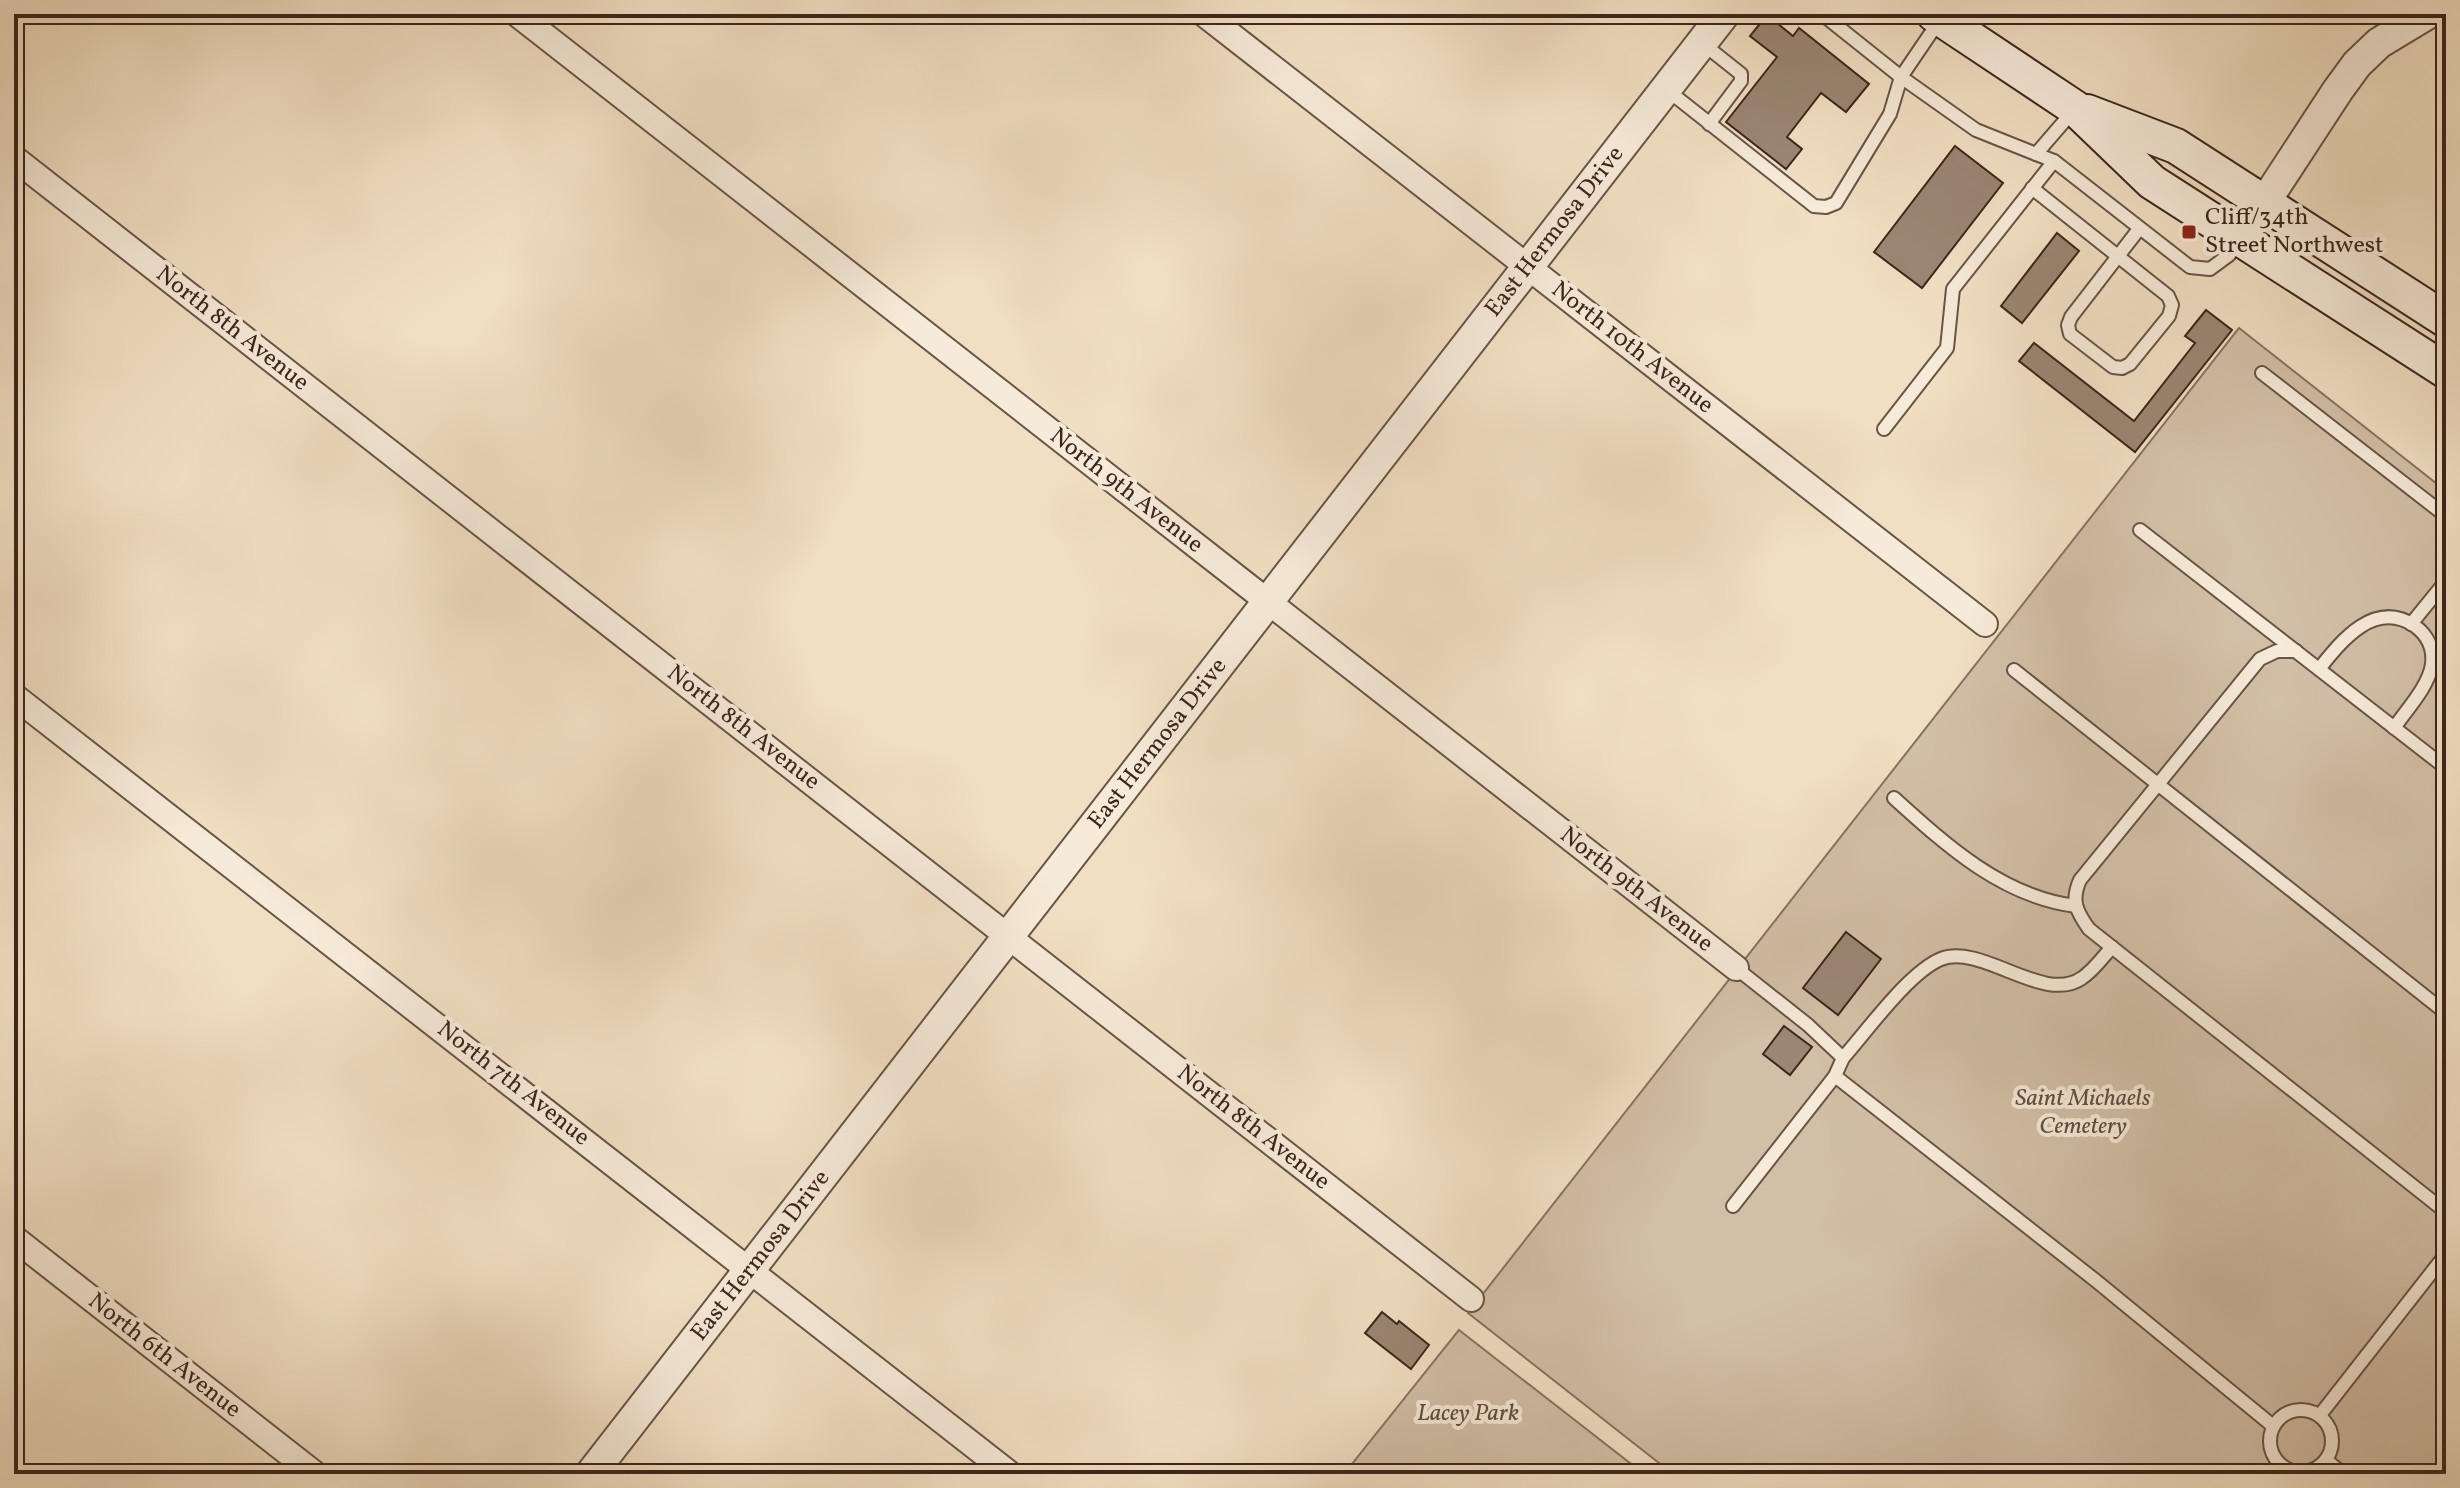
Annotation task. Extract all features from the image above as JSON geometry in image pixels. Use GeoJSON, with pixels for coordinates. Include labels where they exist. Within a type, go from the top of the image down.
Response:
{"type":"FeatureCollection","features":[{"type":"Feature","properties":{"kind":"main road"},"geometry":{"type":"LineString","coordinates":[[1937,16],[2075,108],[2152,182],[2446,371]]}},
{"type":"Feature","properties":{"kind":"main road"},"geometry":{"type":"LineString","coordinates":[[2075,108],[2176,146],[2446,320]]}},
{"type":"Feature","properties":{"kind":"street","name":"North 9th Avenue"},"geometry":{"type":"LineString","coordinates":[[517,14],[1736,968]]}},
{"type":"Feature","properties":{"kind":"street","name":"North 10th Avenue"},"geometry":{"type":"LineString","coordinates":[[1204,14],[1985,624]]}},
{"type":"Feature","properties":{"kind":"street","name":"East Hermosa Drive"},"geometry":{"type":"LineString","coordinates":[[591,1474],[1724,14]]}},
{"type":"Feature","properties":{"kind":"street"},"geometry":{"type":"LineString","coordinates":[[2240,240],[2357,64],[2379,43],[2427,14]]}},
{"type":"Feature","properties":{"kind":"street","name":"North 8th Avenue"},"geometry":{"type":"LineString","coordinates":[[14,158],[1471,1299]]}},
{"type":"Feature","properties":{"kind":"street","name":"North 7th Avenue"},"geometry":{"type":"LineString","coordinates":[[14,696],[1010,1474]]}},
{"type":"Feature","properties":{"kind":"street","name":"North 6th Avenue"},"geometry":{"type":"LineString","coordinates":[[14,1238],[315,1474]]}},
{"type":"Feature","properties":{"kind":"lane"},"geometry":{"type":"LineString","coordinates":[[1822,14],[1901,77],[1976,130],[2054,161],[2176,258],[2200,270],[2210,269],[2220,263],[2240,240]]}},
{"type":"Feature","properties":{"kind":"lane"},"geometry":{"type":"LineString","coordinates":[[1666,89],[1793,191],[1814,206],[1826,207],[1836,203],[1890,114],[1901,77],[1937,16]]}},
{"type":"Feature","properties":{"kind":"lane"},"geometry":{"type":"LineString","coordinates":[[1702,43],[1741,74],[1741,81],[1709,124]]}},
{"type":"Feature","properties":{"kind":"lane"},"geometry":{"type":"LineString","coordinates":[[2036,154],[2075,108]]}},
{"type":"Feature","properties":{"kind":"lane"},"geometry":{"type":"LineString","coordinates":[[1884,429],[1947,348],[1953,289],[2054,161]]}},
{"type":"Feature","properties":{"kind":"lane"},"geometry":{"type":"LineString","coordinates":[[2032,188],[2118,257],[2168,296],[2172,305],[2169,316],[2130,364],[2122,368],[2113,367],[2070,334],[2068,325],[2071,317],[2118,257],[2139,229]]}},
{"type":"Feature","properties":{"kind":"lane"},"geometry":{"type":"LineString","coordinates":[[2262,373],[2446,516]]}},
{"type":"Feature","properties":{"kind":"lane"},"geometry":{"type":"LineString","coordinates":[[2140,530],[2446,768]]}},
{"type":"Feature","properties":{"kind":"lane"},"geometry":{"type":"LineString","coordinates":[[2411,624],[2446,581]]}},
{"type":"Feature","properties":{"kind":"lane"},"geometry":{"type":"LineString","coordinates":[[2319,669],[2351,632],[2370,621],[2387,617],[2411,624],[2424,632],[2430,644],[2432,662],[2428,678],[2394,728]]}},
{"type":"Feature","properties":{"kind":"lane"},"geometry":{"type":"LineString","coordinates":[[2296,651],[2277,651],[2260,659],[2080,880],[2073,895],[2078,914],[2089,929],[2446,1212]]}},
{"type":"Feature","properties":{"kind":"lane"},"geometry":{"type":"LineString","coordinates":[[2014,670],[2446,1013]]}},
{"type":"Feature","properties":{"kind":"lane"},"geometry":{"type":"LineString","coordinates":[[1894,798],[1945,844],[1978,868],[2026,894],[2052,903],[2076,906]]}},
{"type":"Feature","properties":{"kind":"lane"},"geometry":{"type":"LineString","coordinates":[[1733,1206],[1835,1076],[1843,1058],[1919,971],[1944,958],[1968,958],[2001,967],[2031,981],[2055,985],[2081,980],[2112,947]]}},
{"type":"Feature","properties":{"kind":"lane"},"geometry":{"type":"LineString","coordinates":[[1736,968],[1808,1025],[1843,1058]]}},
{"type":"Feature","properties":{"kind":"lane"},"geometry":{"type":"LineString","coordinates":[[1835,1076],[2143,1319],[2273,1426]]}},
{"type":"Feature","properties":{"kind":"lane"},"geometry":{"type":"LineString","coordinates":[[2320,1415],[2446,1254]]}},
{"type":"Feature","properties":{"kind":"lane"},"geometry":{"type":"LineString","coordinates":[[2299,1409],[2320,1415],[2331,1431],[2331,1451],[2326,1460],[2318,1467],[2299,1472],[2277,1469],[2270,1447],[2273,1426],[2280,1417],[2299,1409]]}},
{"type":"Feature","properties":{"kind":"lane"},"geometry":{"type":"LineString","coordinates":[[2326,1460],[2343,1474]]}},
{"type":"Feature","properties":{"kind":"green space","name":"Saint Michaels Cemetery"},"geometry":{"type":"Polygon","coordinates":[[[2239,328],[2446,491],[2446,1474],[1673,1474],[1468,1313],[2239,328]]]}},
{"type":"Feature","properties":{"kind":"green space","name":"Lacey Park"},"geometry":{"type":"Polygon","coordinates":[[[1459,1330],[1644,1474],[1344,1474],[1459,1330]]]}},
{"type":"Feature","properties":{"kind":"building"},"geometry":{"type":"Polygon","coordinates":[[[1767,15],[1793,36],[1799,28],[1869,84],[1846,112],[1821,93],[1787,137],[1802,149],[1786,169],[1726,122],[1777,57],[1750,36],[1767,15]]]}},
{"type":"Feature","properties":{"kind":"building"},"geometry":{"type":"Polygon","coordinates":[[[1955,146],[2003,183],[1922,288],[1874,252],[1955,146]]]}},
{"type":"Feature","properties":{"kind":"building"},"geometry":{"type":"Polygon","coordinates":[[[2057,233],[2079,251],[2022,323],[2001,306],[2057,233]]]}},
{"type":"Feature","properties":{"kind":"building"},"geometry":{"type":"Polygon","coordinates":[[[2206,310],[2232,330],[2135,452],[2019,361],[2034,343],[2134,421],[2195,343],[2185,336],[2206,310]]]}},
{"type":"Feature","properties":{"kind":"building"},"geometry":{"type":"Polygon","coordinates":[[[1846,932],[1881,959],[1838,1015],[1803,988],[1846,932]]]}},
{"type":"Feature","properties":{"kind":"building"},"geometry":{"type":"Polygon","coordinates":[[[1784,1026],[1812,1047],[1790,1075],[1763,1054],[1784,1026]]]}},
{"type":"Feature","properties":{"kind":"building"},"geometry":{"type":"Polygon","coordinates":[[[1382,1312],[1397,1324],[1399,1321],[1429,1345],[1411,1369],[1365,1333],[1382,1312]]]}},
{"type":"Feature","properties":{"kind":"place","name":"Cliff/34th Street Northwest"},"geometry":{"type":"Point","coordinates":[2189,232]}}]}
